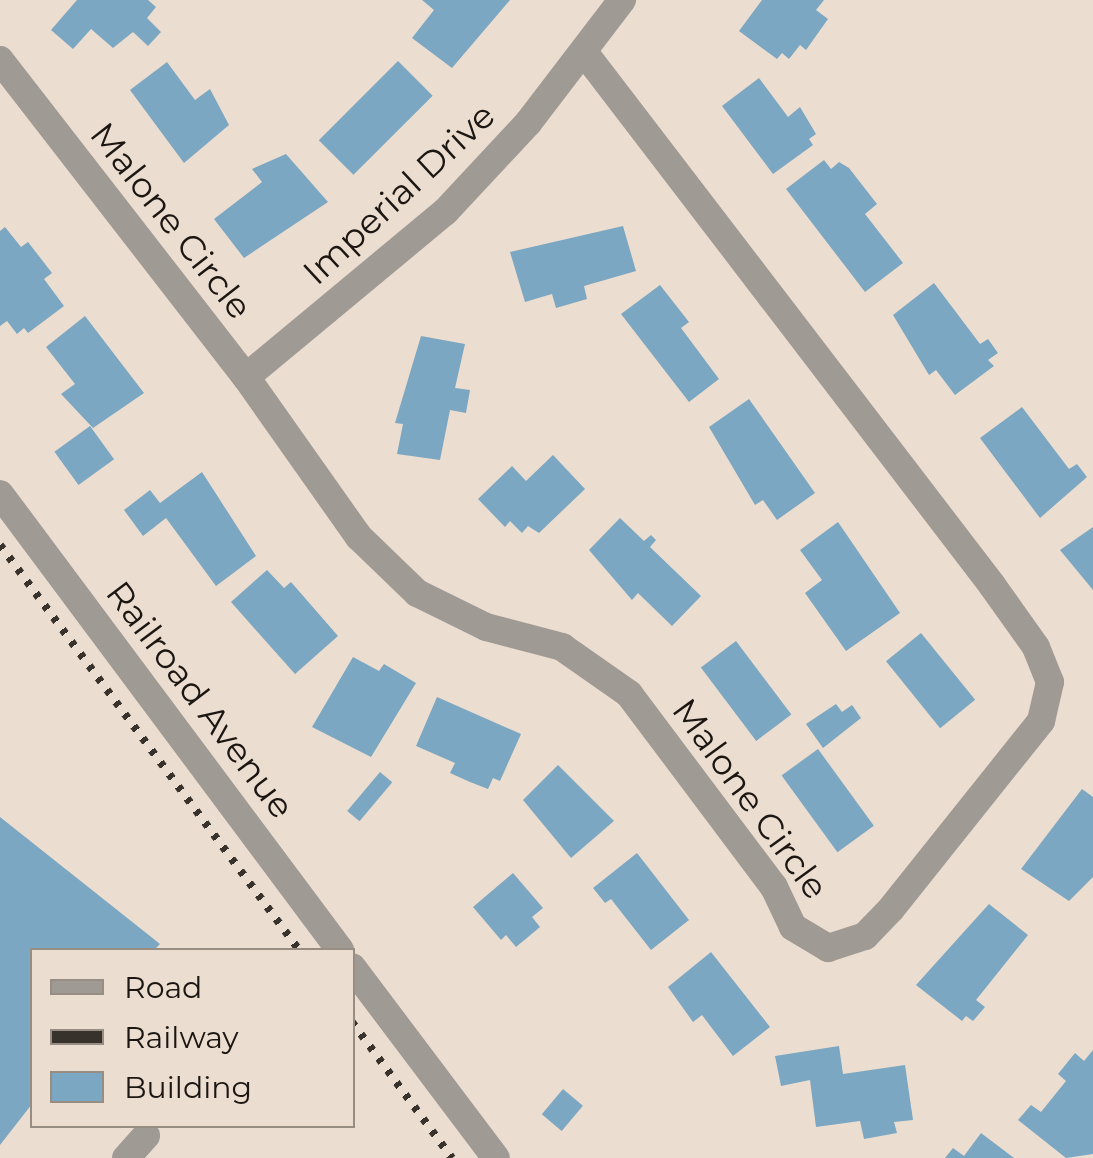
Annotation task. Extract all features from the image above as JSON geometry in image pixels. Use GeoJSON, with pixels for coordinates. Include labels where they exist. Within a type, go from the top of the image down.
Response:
{"type":"FeatureCollection","features":[{"type":"Feature","properties":{"kind":"street","name":"Imperial Drive"},"geometry":{"type":"LineString","coordinates":[[246,376],[445,212],[584,52],[622,0]]}},
{"type":"Feature","properties":{"kind":"street","name":"Malone Circle"},"geometry":{"type":"LineString","coordinates":[[0,60],[246,376],[359,537],[417,594],[486,627],[562,648],[629,694],[774,887],[793,927],[828,948],[865,936],[1041,721],[1050,682],[1036,647],[992,585],[584,52]]}},
{"type":"Feature","properties":{"kind":"street","name":"Railroad Avenue"},"geometry":{"type":"LineString","coordinates":[[0,494],[339,948]]}},
{"type":"Feature","properties":{"kind":"street"},"geometry":{"type":"LineString","coordinates":[[355,971],[496,1158]]}},
{"type":"Feature","properties":{"kind":"street"},"geometry":{"type":"LineString","coordinates":[[126,1158],[146,1136]]}},
{"type":"Feature","properties":{"kind":"building"},"geometry":{"type":"Polygon","coordinates":[[[77,0],[148,0],[156,7],[147,18],[161,32],[148,46],[133,32],[113,48],[91,29],[73,49],[51,30],[77,0]]]}},
{"type":"Feature","properties":{"kind":"building"},"geometry":{"type":"Polygon","coordinates":[[[422,0],[510,0],[452,68],[412,38],[434,10],[422,0]]]}},
{"type":"Feature","properties":{"kind":"building"},"geometry":{"type":"Polygon","coordinates":[[[762,0],[824,0],[816,10],[828,19],[806,50],[800,45],[789,59],[782,53],[777,59],[739,31],[762,0]]]}},
{"type":"Feature","properties":{"kind":"building"},"geometry":{"type":"Polygon","coordinates":[[[398,61],[433,96],[353,175],[319,140],[398,61]]]}},
{"type":"Feature","properties":{"kind":"building"},"geometry":{"type":"Polygon","coordinates":[[[167,62],[195,100],[210,89],[229,125],[184,163],[130,90],[167,62]]]}},
{"type":"Feature","properties":{"kind":"building"},"geometry":{"type":"Polygon","coordinates":[[[759,78],[788,117],[800,107],[816,134],[809,139],[813,145],[773,174],[722,106],[759,78]]]}},
{"type":"Feature","properties":{"kind":"building"},"geometry":{"type":"Polygon","coordinates":[[[286,154],[328,202],[244,258],[214,219],[262,182],[252,169],[286,154]]]}},
{"type":"Feature","properties":{"kind":"building"},"geometry":{"type":"Polygon","coordinates":[[[824,160],[831,169],[839,162],[849,168],[877,204],[865,214],[903,263],[865,292],[786,189],[824,160]]]}},
{"type":"Feature","properties":{"kind":"building"},"geometry":{"type":"Polygon","coordinates":[[[623,226],[636,271],[584,286],[587,299],[556,308],[552,294],[525,302],[510,252],[623,226]]]}},
{"type":"Feature","properties":{"kind":"building"},"geometry":{"type":"Polygon","coordinates":[[[5,227],[21,247],[28,242],[52,273],[44,279],[64,306],[28,333],[24,328],[17,334],[7,321],[0,326],[0,231],[5,227]]]}},
{"type":"Feature","properties":{"kind":"building"},"geometry":{"type":"Polygon","coordinates":[[[934,283],[980,344],[988,339],[998,353],[988,360],[994,366],[955,395],[936,370],[929,375],[893,315],[934,283]]]}},
{"type":"Feature","properties":{"kind":"building"},"geometry":{"type":"Polygon","coordinates":[[[660,285],[689,322],[681,328],[719,379],[689,402],[621,314],[660,285]]]}},
{"type":"Feature","properties":{"kind":"building"},"geometry":{"type":"Polygon","coordinates":[[[85,316],[144,393],[93,428],[61,394],[75,384],[46,347],[85,316]]]}},
{"type":"Feature","properties":{"kind":"building"},"geometry":{"type":"Polygon","coordinates":[[[421,336],[465,344],[455,388],[470,390],[466,413],[450,410],[440,460],[397,454],[403,424],[395,423],[421,336]]]}},
{"type":"Feature","properties":{"kind":"building"},"geometry":{"type":"Polygon","coordinates":[[[749,399],[815,493],[777,520],[763,500],[755,505],[709,427],[749,399]]]}},
{"type":"Feature","properties":{"kind":"building"},"geometry":{"type":"Polygon","coordinates":[[[1022,407],[1069,469],[1077,464],[1087,477],[1040,518],[980,438],[1022,407]]]}},
{"type":"Feature","properties":{"kind":"building"},"geometry":{"type":"Polygon","coordinates":[[[90,426],[114,459],[79,485],[54,452],[90,426]]]}},
{"type":"Feature","properties":{"kind":"building"},"geometry":{"type":"Polygon","coordinates":[[[553,455],[585,489],[539,533],[528,526],[522,533],[510,521],[505,527],[478,499],[512,466],[526,481],[553,455]]]}},
{"type":"Feature","properties":{"kind":"building"},"geometry":{"type":"Polygon","coordinates":[[[202,472],[256,556],[216,586],[166,518],[143,536],[124,510],[150,490],[160,503],[202,472]]]}},
{"type":"Feature","properties":{"kind":"building"},"geometry":{"type":"Polygon","coordinates":[[[620,518],[644,541],[651,535],[656,540],[650,547],[701,596],[672,626],[638,593],[632,600],[589,550],[620,518]]]}},
{"type":"Feature","properties":{"kind":"building"},"geometry":{"type":"Polygon","coordinates":[[[838,522],[900,613],[846,651],[805,593],[822,580],[800,550],[838,522]]]}},
{"type":"Feature","properties":{"kind":"building"},"geometry":{"type":"Polygon","coordinates":[[[1093,527],[1093,590],[1060,550],[1093,527]]]}},
{"type":"Feature","properties":{"kind":"building"},"geometry":{"type":"Polygon","coordinates":[[[267,570],[284,588],[291,582],[338,636],[295,674],[231,602],[267,570]]]}},
{"type":"Feature","properties":{"kind":"building"},"geometry":{"type":"Polygon","coordinates":[[[921,633],[975,700],[940,728],[886,661],[921,633]]]}},
{"type":"Feature","properties":{"kind":"building"},"geometry":{"type":"Polygon","coordinates":[[[736,641],[791,714],[756,741],[701,667],[736,641]]]}},
{"type":"Feature","properties":{"kind":"building"},"geometry":{"type":"Polygon","coordinates":[[[353,657],[379,671],[384,664],[416,683],[371,757],[312,727],[353,657]]]}},
{"type":"Feature","properties":{"kind":"building"},"geometry":{"type":"Polygon","coordinates":[[[437,697],[521,734],[500,781],[493,778],[488,789],[450,773],[455,763],[416,746],[437,697]]]}},
{"type":"Feature","properties":{"kind":"building"},"geometry":{"type":"Polygon","coordinates":[[[836,704],[842,712],[852,705],[861,718],[823,748],[806,724],[836,704]]]}},
{"type":"Feature","properties":{"kind":"building"},"geometry":{"type":"Polygon","coordinates":[[[818,749],[874,826],[837,852],[782,775],[818,749]]]}},
{"type":"Feature","properties":{"kind":"building"},"geometry":{"type":"Polygon","coordinates":[[[558,765],[614,821],[571,858],[523,800],[558,765]]]}},
{"type":"Feature","properties":{"kind":"building"},"geometry":{"type":"Polygon","coordinates":[[[380,772],[392,782],[359,821],[347,811],[380,772]]]}},
{"type":"Feature","properties":{"kind":"building"},"geometry":{"type":"Polygon","coordinates":[[[1082,789],[1093,797],[1093,877],[1069,901],[1021,869],[1082,789]]]}},
{"type":"Feature","properties":{"kind":"building"},"geometry":{"type":"Polygon","coordinates":[[[0,817],[160,944],[156,948],[30,948],[30,1107],[0,1145],[0,817]]]}},
{"type":"Feature","properties":{"kind":"building"},"geometry":{"type":"Polygon","coordinates":[[[637,853],[689,920],[651,950],[611,899],[605,903],[593,888],[637,853]]]}},
{"type":"Feature","properties":{"kind":"building"},"geometry":{"type":"Polygon","coordinates":[[[513,873],[543,908],[532,917],[540,927],[516,947],[506,935],[501,940],[473,907],[513,873]]]}},
{"type":"Feature","properties":{"kind":"building"},"geometry":{"type":"Polygon","coordinates":[[[989,904],[1028,935],[976,1000],[985,1007],[973,1021],[966,1016],[962,1021],[916,985],[989,904]]]}},
{"type":"Feature","properties":{"kind":"building"},"geometry":{"type":"Polygon","coordinates":[[[711,952],[770,1027],[733,1056],[702,1015],[693,1022],[668,987],[711,952]]]}},
{"type":"Feature","properties":{"kind":"building"},"geometry":{"type":"Polygon","coordinates":[[[839,1046],[843,1074],[905,1065],[913,1120],[894,1122],[897,1133],[864,1139],[860,1121],[816,1127],[810,1080],[781,1086],[775,1056],[839,1046]]]}},
{"type":"Feature","properties":{"kind":"building"},"geometry":{"type":"Polygon","coordinates":[[[1093,1050],[1093,1154],[1066,1158],[1018,1120],[1031,1105],[1041,1112],[1066,1081],[1058,1074],[1075,1053],[1084,1061],[1093,1050]]]}},
{"type":"Feature","properties":{"kind":"building"},"geometry":{"type":"Polygon","coordinates":[[[563,1089],[583,1106],[562,1131],[542,1114],[563,1089]]]}},
{"type":"Feature","properties":{"kind":"building"},"geometry":{"type":"Polygon","coordinates":[[[981,1133],[1014,1158],[945,1158],[953,1148],[964,1156],[981,1133]]]}},
{"type":"Feature","properties":{"kind":"railway"},"geometry":{"type":"LineString","coordinates":[[0,545],[298,948]]}},
{"type":"Feature","properties":{"kind":"railway"},"geometry":{"type":"LineString","coordinates":[[355,1026],[452,1158]]}}]}
